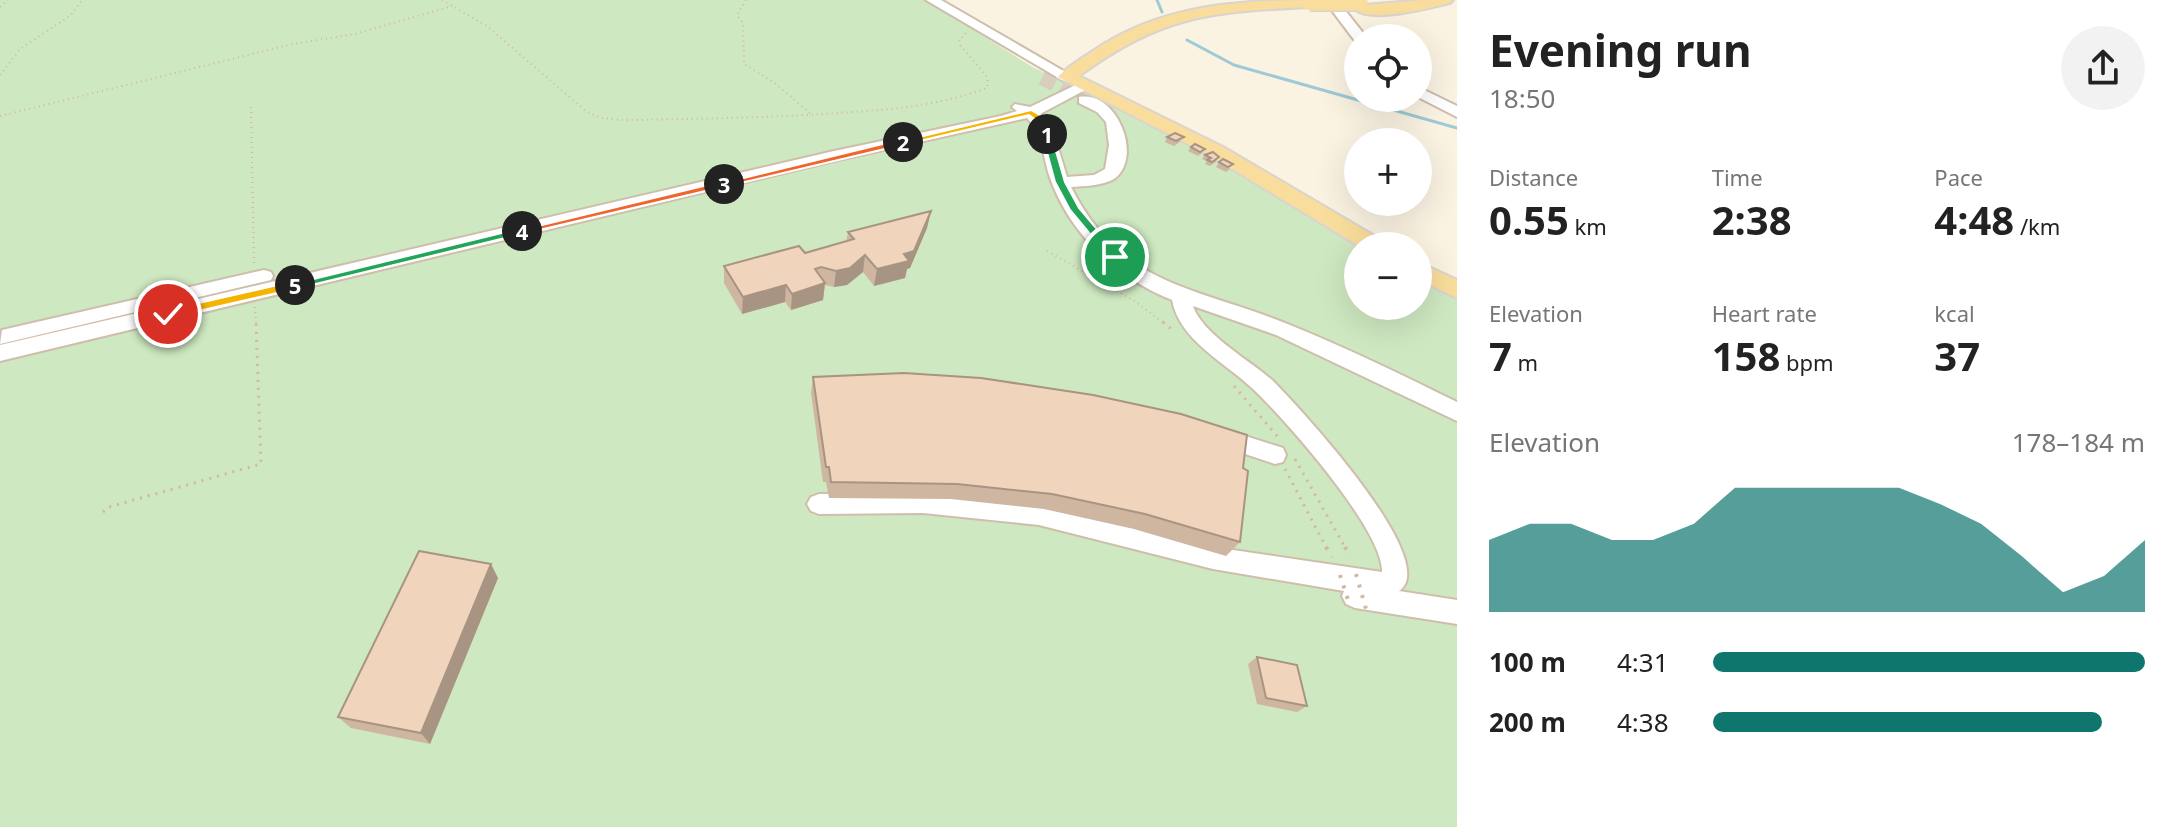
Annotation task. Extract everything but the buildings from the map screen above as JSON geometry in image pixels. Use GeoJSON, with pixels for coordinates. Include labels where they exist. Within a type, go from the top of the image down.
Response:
{"type":"FeatureCollection","features":[{"type":"Feature","properties":{"kind":"main road"},"geometry":{"type":"LineString","coordinates":[[1362,6],[1398,0]]}},
{"type":"Feature","properties":{"kind":"main road"},"geometry":{"type":"LineString","coordinates":[[1078,87],[1142,44],[1183,27],[1319,5],[1409,8],[1445,0]]}},
{"type":"Feature","properties":{"kind":"main road"},"geometry":{"type":"LineString","coordinates":[[1078,87],[1216,151],[1352,232]]}},
{"type":"Feature","properties":{"kind":"main road"},"geometry":{"type":"LineString","coordinates":[[1432,277],[1457,290]]}},
{"type":"Feature","properties":{"kind":"street"},"geometry":{"type":"LineString","coordinates":[[932,0],[1078,87],[1111,117],[1115,128],[1116,164],[1111,173],[1060,182]]}},
{"type":"Feature","properties":{"kind":"street"},"geometry":{"type":"LineString","coordinates":[[1319,5],[1344,25]]}},
{"type":"Feature","properties":{"kind":"street"},"geometry":{"type":"LineString","coordinates":[[966,34],[1042,78]]}},
{"type":"Feature","properties":{"kind":"street"},"geometry":{"type":"LineString","coordinates":[[0,353],[254,287],[718,178],[1078,87]]}},
{"type":"Feature","properties":{"kind":"street"},"geometry":{"type":"LineString","coordinates":[[718,178],[1031,112],[1078,87]]}},
{"type":"Feature","properties":{"kind":"street"},"geometry":{"type":"LineString","coordinates":[[1432,99],[1457,112]]}},
{"type":"Feature","properties":{"kind":"street"},"geometry":{"type":"LineString","coordinates":[[1012,103],[1040,119],[1060,182],[1075,210],[1115,257],[1133,272],[1159,287],[1320,344],[1457,412]]}},
{"type":"Feature","properties":{"kind":"street"},"geometry":{"type":"LineString","coordinates":[[0,338],[254,287]]}},
{"type":"Feature","properties":{"kind":"street"},"geometry":{"type":"LineString","coordinates":[[819,504],[923,503],[1027,513],[1263,568],[1388,585],[1399,573],[1386,541],[1333,464],[1266,387],[1188,318],[1181,295]]}},
{"type":"Feature","properties":{"kind":"street"},"geometry":{"type":"LineString","coordinates":[[1201,431],[1275,455]]}},
{"type":"Feature","properties":{"kind":"street"},"geometry":{"type":"LineString","coordinates":[[1263,568],[1312,589],[1457,612]]}},
{"type":"Feature","properties":{"kind":"path"},"geometry":{"type":"LineString","coordinates":[[0,7],[8,0]]}},
{"type":"Feature","properties":{"kind":"path"},"geometry":{"type":"LineString","coordinates":[[0,75],[20,49],[71,15],[82,0]]}},
{"type":"Feature","properties":{"kind":"path"},"geometry":{"type":"LineString","coordinates":[[442,0],[487,26],[587,112],[601,118],[813,116],[903,108],[971,94],[987,88],[988,78],[960,45],[959,40],[966,34]]}},
{"type":"Feature","properties":{"kind":"path"},"geometry":{"type":"LineString","coordinates":[[746,0],[737,15],[743,23],[744,64],[776,84],[813,116]]}},
{"type":"Feature","properties":{"kind":"path"},"geometry":{"type":"LineString","coordinates":[[0,116],[293,44],[355,34],[452,6]]}},
{"type":"Feature","properties":{"kind":"path"},"geometry":{"type":"LineString","coordinates":[[103,512],[109,507],[261,464],[251,107]]}},
{"type":"Feature","properties":{"kind":"path"},"geometry":{"type":"LineString","coordinates":[[1047,251],[1136,302],[1179,335]]}},
{"type":"Feature","properties":{"kind":"path"},"geometry":{"type":"LineString","coordinates":[[1229,381],[1258,411],[1296,460],[1334,523],[1356,574],[1366,609]]}},
{"type":"Feature","properties":{"kind":"path"},"geometry":{"type":"LineString","coordinates":[[1275,455],[1306,505],[1340,575],[1350,606]]}},
{"type":"Feature","properties":{"kind":"green space"},"geometry":{"type":"Polygon","coordinates":[[[0,0],[926,0],[1034,68],[1115,103],[1208,150],[1344,234],[1344,320],[1432,320],[1432,285],[1457,299],[1457,827],[0,827],[0,0]]]}},
{"type":"Feature","properties":{"kind":"waterway"},"geometry":{"type":"LineString","coordinates":[[1157,0],[1162,12]]}},
{"type":"Feature","properties":{"kind":"waterway"},"geometry":{"type":"LineString","coordinates":[[1187,40],[1234,65],[1457,128]]}},
{"type":"Feature","properties":{"kind":"tunnel"},"geometry":{"type":"LineString","coordinates":[[1042,78],[1084,100]]}},
{"type":"Feature","properties":{"kind":"route"},"geometry":{"type":"LineString","coordinates":[[168,314],[1031,112],[1040,119],[1046,131],[1060,182],[1075,210],[1115,257]]}}]}
